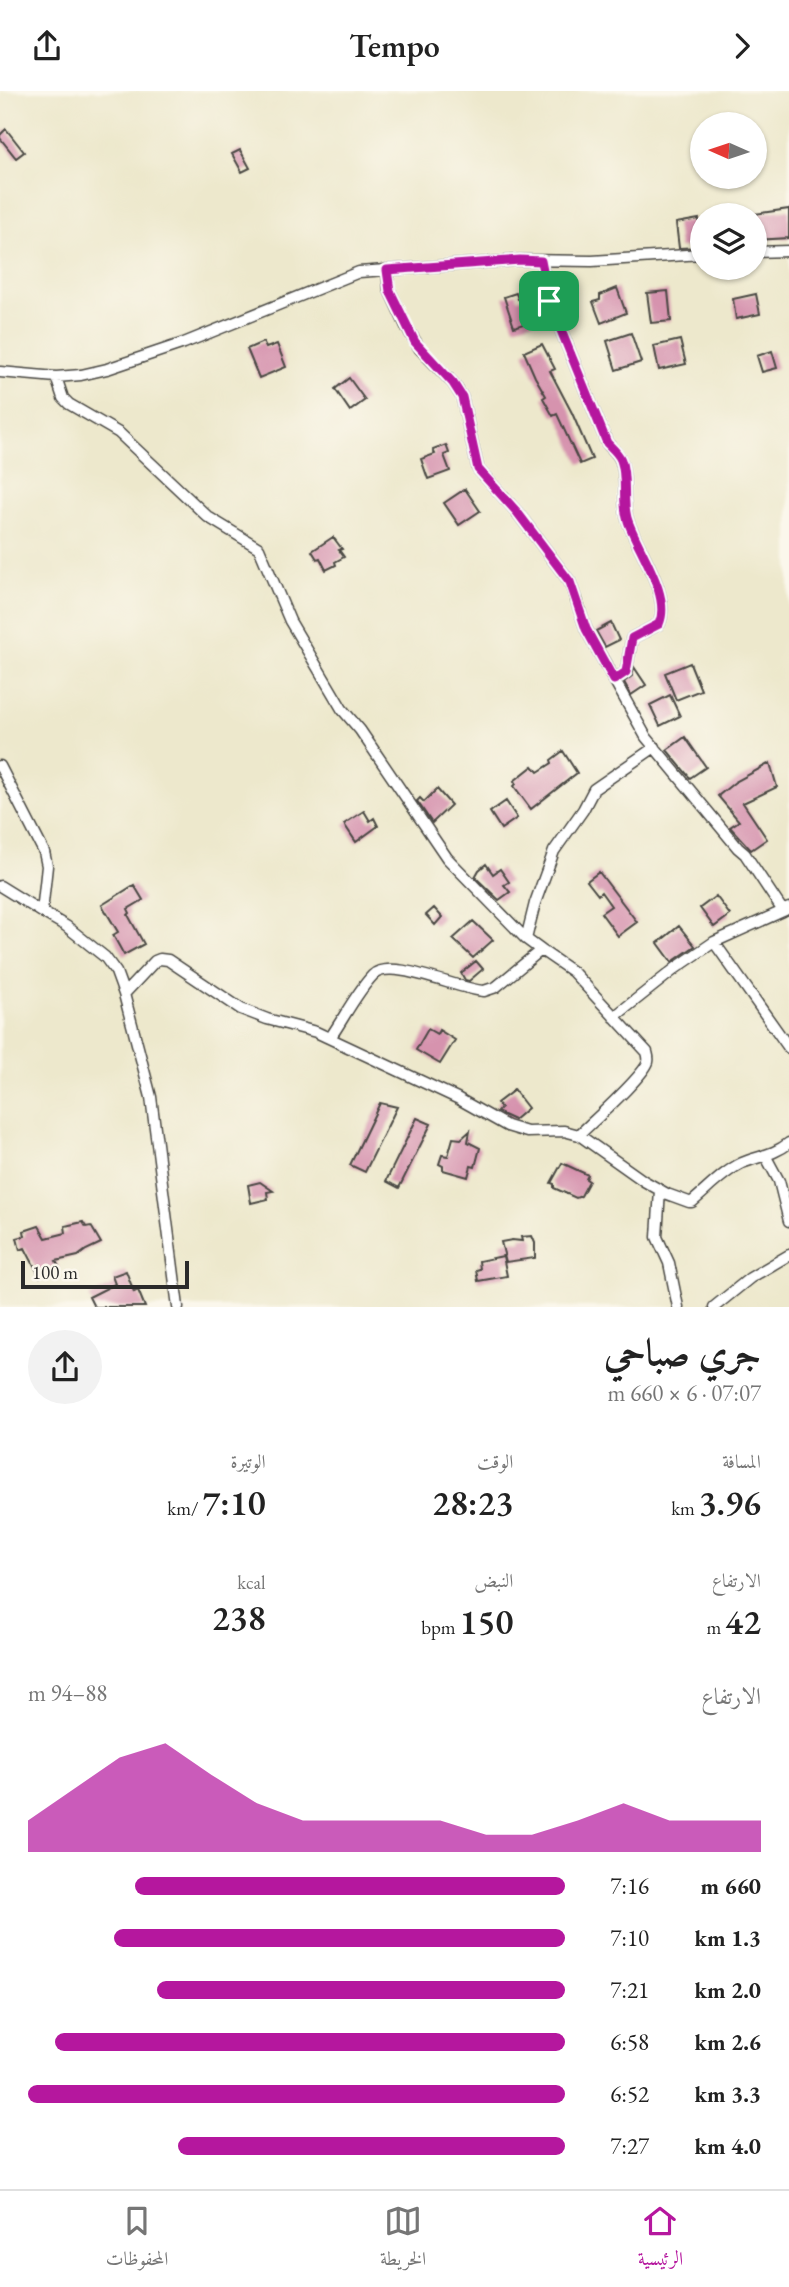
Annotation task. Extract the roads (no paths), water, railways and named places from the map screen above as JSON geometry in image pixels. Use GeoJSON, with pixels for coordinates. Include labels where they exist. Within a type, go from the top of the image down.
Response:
{"type":"FeatureCollection","features":[{"type":"Feature","properties":{"kind":"street"},"geometry":{"type":"LineString","coordinates":[[767,252],[789,251]]}},
{"type":"Feature","properties":{"kind":"street"},"geometry":{"type":"LineString","coordinates":[[0,372],[56,377],[81,375],[134,361],[349,275],[520,260],[592,261],[690,255]]}},
{"type":"Feature","properties":{"kind":"street"},"geometry":{"type":"LineString","coordinates":[[541,261],[551,306],[607,443],[621,460],[626,516],[661,601],[659,624],[632,638],[626,672],[614,680]]}},
{"type":"Feature","properties":{"kind":"street"},"geometry":{"type":"LineString","coordinates":[[387,270],[390,291],[415,342],[453,383],[462,397],[478,469],[517,512],[570,582],[586,629],[638,725],[745,854],[786,909],[714,942],[614,1017]]}},
{"type":"Feature","properties":{"kind":"street"},"geometry":{"type":"LineString","coordinates":[[56,377],[63,398],[69,404],[119,433],[208,517],[259,548],[286,613],[342,709],[360,730],[447,858],[526,939],[573,972],[647,1052],[647,1065],[579,1135]]}},
{"type":"Feature","properties":{"kind":"street"},"geometry":{"type":"LineString","coordinates":[[526,939],[535,903],[554,851],[583,810],[594,789],[655,747]]}},
{"type":"Feature","properties":{"kind":"street"},"geometry":{"type":"LineString","coordinates":[[0,766],[44,852],[47,866],[43,912]]}},
{"type":"Feature","properties":{"kind":"street"},"geometry":{"type":"LineString","coordinates":[[0,886],[74,932],[105,957],[116,972],[151,1097],[178,1307]]}},
{"type":"Feature","properties":{"kind":"street"},"geometry":{"type":"LineString","coordinates":[[714,942],[789,1048]]}},
{"type":"Feature","properties":{"kind":"street"},"geometry":{"type":"LineString","coordinates":[[330,1038],[369,980],[379,971],[387,969],[408,972],[484,991],[496,988],[541,950]]}},
{"type":"Feature","properties":{"kind":"street"},"geometry":{"type":"LineString","coordinates":[[124,994],[155,961],[168,960],[241,1009],[267,1020],[303,1028],[330,1038],[457,1098],[507,1126],[527,1132],[564,1131],[579,1135],[660,1190],[692,1202],[739,1164],[775,1153],[789,1143]]}},
{"type":"Feature","properties":{"kind":"street"},"geometry":{"type":"LineString","coordinates":[[765,1155],[779,1181],[789,1221]]}},
{"type":"Feature","properties":{"kind":"street"},"geometry":{"type":"LineString","coordinates":[[660,1190],[657,1237],[669,1263],[678,1307]]}},
{"type":"Feature","properties":{"kind":"street"},"geometry":{"type":"LineString","coordinates":[[715,1307],[750,1278],[789,1255]]}},
{"type":"Feature","properties":{"kind":"street"},"geometry":{"type":"LineString","coordinates":[[671,1307],[674,1290]]}}]}
